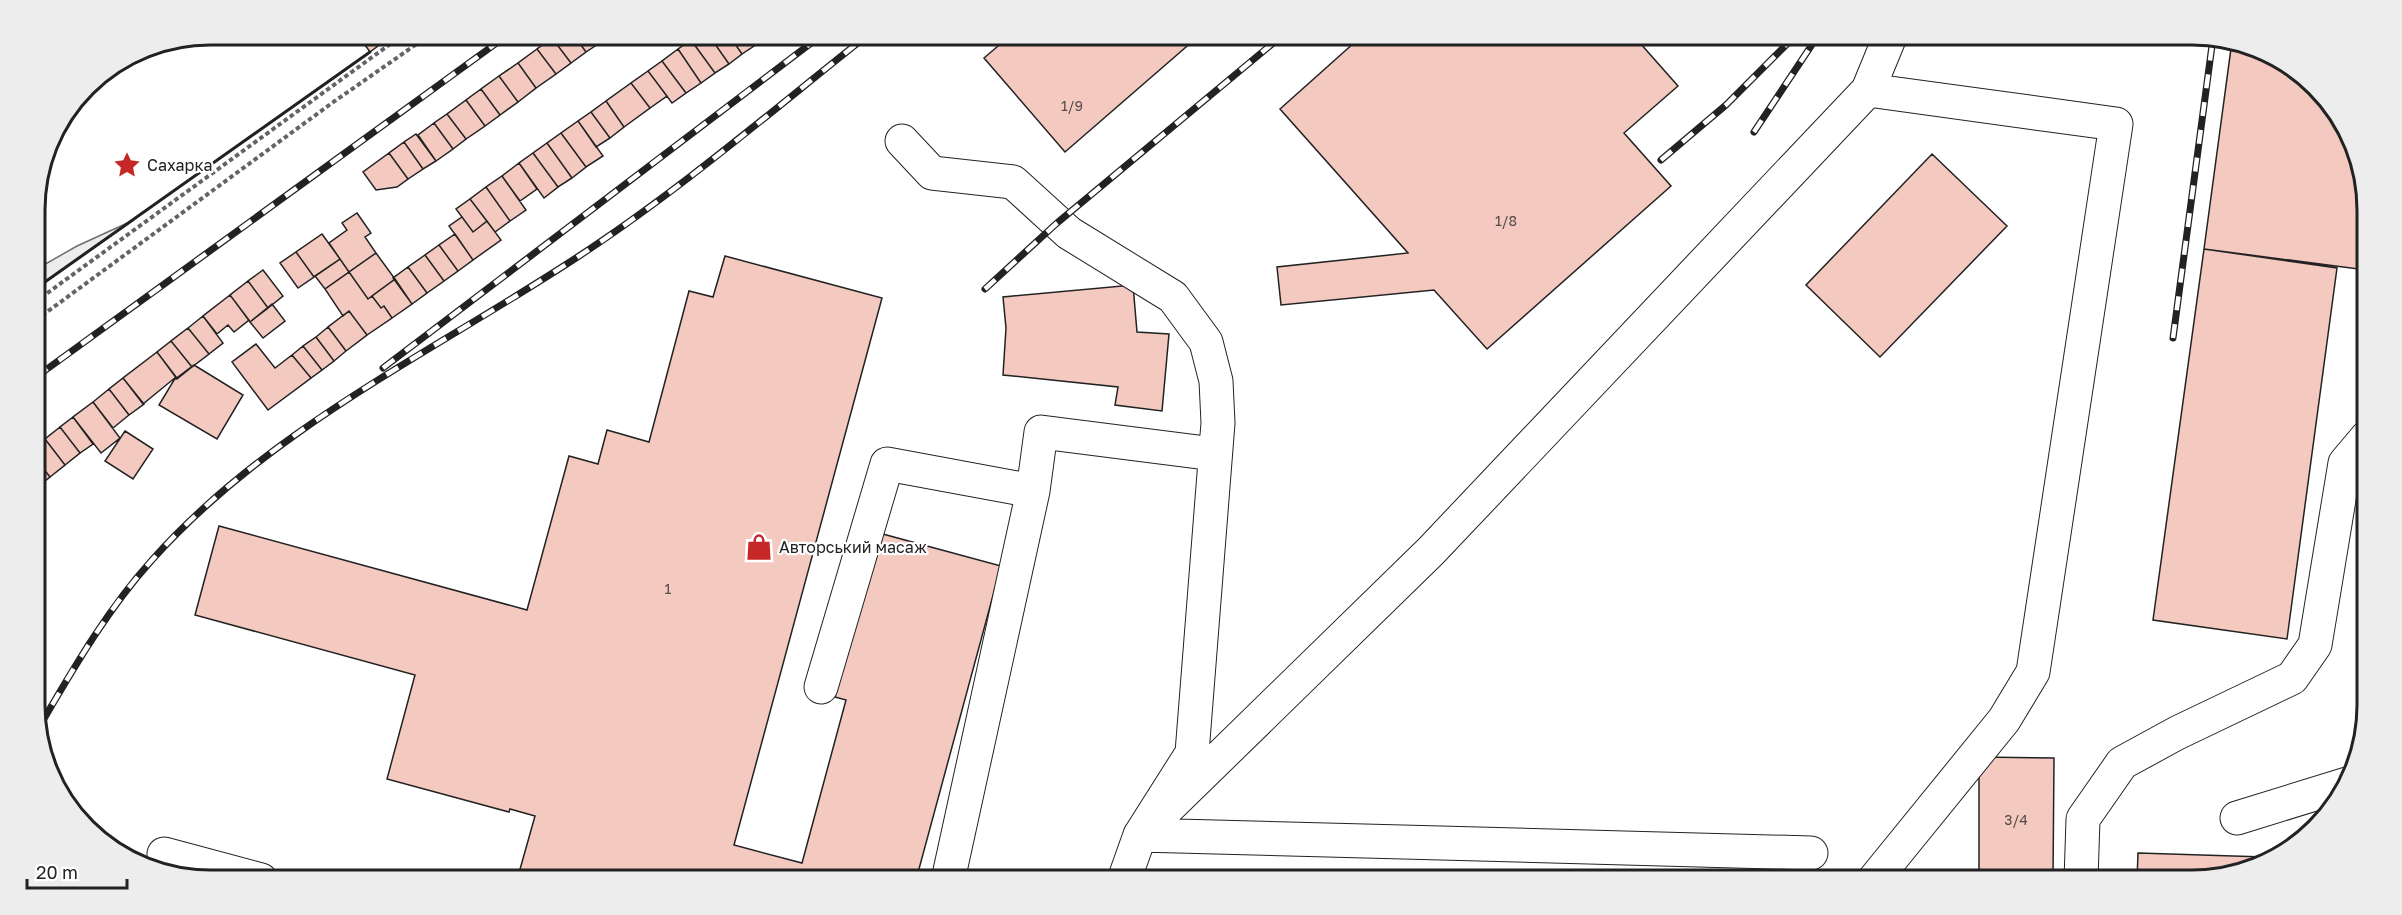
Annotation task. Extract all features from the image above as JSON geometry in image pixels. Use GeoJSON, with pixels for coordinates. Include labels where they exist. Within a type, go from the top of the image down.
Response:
{"type":"FeatureCollection","features":[{"type":"Feature","properties":{"kind":"lane"},"geometry":{"type":"LineString","coordinates":[[1140,835],[1431,551],[1868,90],[1886,45]]}},
{"type":"Feature","properties":{"kind":"lane"},"geometry":{"type":"LineString","coordinates":[[1868,90],[2116,124],[2033,672],[2004,720],[1882,870]]}},
{"type":"Feature","properties":{"kind":"lane"},"geometry":{"type":"LineString","coordinates":[[902,141],[932,173],[1013,183],[1069,233],[1173,297],[1206,342],[1216,381],[1218,423],[1192,753],[1140,835],[1128,870]]}},
{"type":"Feature","properties":{"kind":"lane"},"geometry":{"type":"LineString","coordinates":[[950,870],[1033,491],[1041,432],[1214,454]]}},
{"type":"Feature","properties":{"kind":"lane"},"geometry":{"type":"LineString","coordinates":[[2081,870],[2083,819],[2122,763],[2292,678],[2315,645],[2345,463],[2357,449]]}},
{"type":"Feature","properties":{"kind":"lane"},"geometry":{"type":"LineString","coordinates":[[821,687],[887,464],[1033,491]]}},
{"type":"Feature","properties":{"kind":"lane"},"geometry":{"type":"LineString","coordinates":[[2237,818],[2334,788]]}},
{"type":"Feature","properties":{"kind":"lane"},"geometry":{"type":"LineString","coordinates":[[1140,835],[1811,853]]}},
{"type":"Feature","properties":{"kind":"lane"},"geometry":{"type":"LineString","coordinates":[[164,854],[224,870]]}},
{"type":"Feature","properties":{"kind":"path"},"geometry":{"type":"LineString","coordinates":[[45,295],[389,45]]}},
{"type":"Feature","properties":{"kind":"path"},"geometry":{"type":"LineString","coordinates":[[45,313],[415,45]]}},
{"type":"Feature","properties":{"kind":"shaded area"},"geometry":{"type":"Polygon","coordinates":[[[134,220],[45,282],[45,264],[77,246],[134,220]]]}},
{"type":"Feature","properties":{"kind":"building"},"geometry":{"type":"Polygon","coordinates":[[[365,45],[379,45],[370,52],[365,45]]]}},
{"type":"Feature","properties":{"kind":"building"},"geometry":{"type":"Polygon","coordinates":[[[542,45],[557,45],[571,63],[556,74],[537,49],[542,45]]]}},
{"type":"Feature","properties":{"kind":"building"},"geometry":{"type":"Polygon","coordinates":[[[557,45],[581,45],[586,52],[571,63],[557,45]]]}},
{"type":"Feature","properties":{"kind":"building"},"geometry":{"type":"Polygon","coordinates":[[[581,45],[596,45],[586,52],[581,45]]]}},
{"type":"Feature","properties":{"kind":"building"},"geometry":{"type":"Polygon","coordinates":[[[684,45],[695,45],[715,73],[701,83],[678,49],[684,45]]]}},
{"type":"Feature","properties":{"kind":"building"},"geometry":{"type":"Polygon","coordinates":[[[695,45],[716,45],[729,64],[715,73],[695,45]]]}},
{"type":"Feature","properties":{"kind":"building"},"geometry":{"type":"Polygon","coordinates":[[[716,45],[736,45],[742,54],[729,64],[716,45]]]}},
{"type":"Feature","properties":{"kind":"building"},"geometry":{"type":"Polygon","coordinates":[[[736,45],[756,45],[742,54],[736,45]]]}},
{"type":"Feature","properties":{"kind":"building"},"geometry":{"type":"Polygon","coordinates":[[[999,45],[1188,45],[1065,152],[984,58],[999,45]]]}},
{"type":"Feature","properties":{"kind":"building"},"geometry":{"type":"Polygon","coordinates":[[[1352,45],[1642,45],[1678,86],[1624,133],[1671,186],[1487,349],[1434,290],[1281,305],[1277,267],[1408,253],[1280,109],[1352,45]]]}},
{"type":"Feature","properties":{"kind":"building"},"geometry":{"type":"Polygon","coordinates":[[[537,49],[556,74],[536,88],[518,63],[537,49]]]}},
{"type":"Feature","properties":{"kind":"building"},"geometry":{"type":"Polygon","coordinates":[[[678,49],[701,83],[686,93],[662,61],[678,49]]]}},
{"type":"Feature","properties":{"kind":"building"},"geometry":{"type":"Polygon","coordinates":[[[2231,50],[2274,67],[2292,79],[2309,93],[2335,128],[2351,167],[2356,188],[2357,269],[2204,249],[2231,50]]]}},
{"type":"Feature","properties":{"kind":"building"},"geometry":{"type":"Polygon","coordinates":[[[662,61],[686,93],[672,103],[648,71],[662,61]]]}},
{"type":"Feature","properties":{"kind":"building"},"geometry":{"type":"Polygon","coordinates":[[[518,63],[536,88],[518,102],[499,76],[518,63]]]}},
{"type":"Feature","properties":{"kind":"building"},"geometry":{"type":"Polygon","coordinates":[[[648,71],[667,96],[650,108],[631,83],[648,71]]]}},
{"type":"Feature","properties":{"kind":"building"},"geometry":{"type":"Polygon","coordinates":[[[499,76],[518,102],[500,115],[481,89],[499,76]]]}},
{"type":"Feature","properties":{"kind":"building"},"geometry":{"type":"Polygon","coordinates":[[[631,83],[650,108],[624,127],[606,101],[631,83]]]}},
{"type":"Feature","properties":{"kind":"building"},"geometry":{"type":"Polygon","coordinates":[[[481,89],[500,115],[485,126],[466,100],[481,89]]]}},
{"type":"Feature","properties":{"kind":"building"},"geometry":{"type":"Polygon","coordinates":[[[466,100],[485,126],[466,139],[447,114],[466,100]]]}},
{"type":"Feature","properties":{"kind":"building"},"geometry":{"type":"Polygon","coordinates":[[[606,101],[624,127],[610,138],[591,112],[606,101]]]}},
{"type":"Feature","properties":{"kind":"building"},"geometry":{"type":"Polygon","coordinates":[[[591,112],[610,138],[596,147],[578,121],[591,112]]]}},
{"type":"Feature","properties":{"kind":"building"},"geometry":{"type":"Polygon","coordinates":[[[447,114],[466,139],[453,149],[434,123],[447,114]]]}},
{"type":"Feature","properties":{"kind":"building"},"geometry":{"type":"Polygon","coordinates":[[[578,121],[603,156],[586,167],[561,133],[578,121]]]}},
{"type":"Feature","properties":{"kind":"building"},"geometry":{"type":"Polygon","coordinates":[[[434,123],[453,149],[436,161],[418,135],[434,123]]]}},
{"type":"Feature","properties":{"kind":"building"},"geometry":{"type":"Polygon","coordinates":[[[561,133],[586,167],[572,178],[547,143],[561,133]]]}},
{"type":"Feature","properties":{"kind":"building"},"geometry":{"type":"Polygon","coordinates":[[[416,134],[436,161],[423,169],[404,142],[416,134]]]}},
{"type":"Feature","properties":{"kind":"building"},"geometry":{"type":"Polygon","coordinates":[[[404,142],[423,169],[408,179],[389,153],[404,142]]]}},
{"type":"Feature","properties":{"kind":"building"},"geometry":{"type":"Polygon","coordinates":[[[547,143],[572,178],[558,187],[533,153],[547,143]]]}},
{"type":"Feature","properties":{"kind":"building"},"geometry":{"type":"Polygon","coordinates":[[[389,153],[408,179],[397,187],[376,190],[363,172],[389,153]]]}},
{"type":"Feature","properties":{"kind":"building"},"geometry":{"type":"Polygon","coordinates":[[[533,153],[558,187],[544,198],[519,163],[533,153]]]}},
{"type":"Feature","properties":{"kind":"building"},"geometry":{"type":"Polygon","coordinates":[[[1932,154],[2007,226],[1880,357],[1806,285],[1932,154]]]}},
{"type":"Feature","properties":{"kind":"building"},"geometry":{"type":"Polygon","coordinates":[[[519,163],[537,189],[520,201],[502,176],[519,163]]]}},
{"type":"Feature","properties":{"kind":"building"},"geometry":{"type":"Polygon","coordinates":[[[502,176],[526,210],[510,221],[486,187],[502,176]]]}},
{"type":"Feature","properties":{"kind":"building"},"geometry":{"type":"Polygon","coordinates":[[[486,187],[510,221],[495,232],[470,199],[486,187]]]}},
{"type":"Feature","properties":{"kind":"building"},"geometry":{"type":"Polygon","coordinates":[[[470,199],[487,221],[473,232],[456,209],[470,199]]]}},
{"type":"Feature","properties":{"kind":"building"},"geometry":{"type":"Polygon","coordinates":[[[357,213],[371,233],[365,237],[376,253],[349,272],[329,243],[347,230],[342,223],[357,213]]]}},
{"type":"Feature","properties":{"kind":"building"},"geometry":{"type":"Polygon","coordinates":[[[462,217],[473,232],[487,221],[501,240],[473,260],[449,226],[462,217]]]}},
{"type":"Feature","properties":{"kind":"building"},"geometry":{"type":"Polygon","coordinates":[[[322,234],[340,259],[314,277],[296,252],[322,234]]]}},
{"type":"Feature","properties":{"kind":"building"},"geometry":{"type":"Polygon","coordinates":[[[455,234],[473,260],[458,271],[439,245],[455,234]]]}},
{"type":"Feature","properties":{"kind":"building"},"geometry":{"type":"Polygon","coordinates":[[[439,245],[458,271],[444,281],[425,255],[439,245]]]}},
{"type":"Feature","properties":{"kind":"building"},"geometry":{"type":"Polygon","coordinates":[[[2204,249],[2337,268],[2287,639],[2153,620],[2204,249]]]}},
{"type":"Feature","properties":{"kind":"building"},"geometry":{"type":"Polygon","coordinates":[[[296,252],[314,277],[298,288],[280,263],[296,252]]]}},
{"type":"Feature","properties":{"kind":"building"},"geometry":{"type":"Polygon","coordinates":[[[376,253],[395,279],[368,299],[349,272],[376,253]]]}},
{"type":"Feature","properties":{"kind":"building"},"geometry":{"type":"Polygon","coordinates":[[[425,255],[444,281],[427,293],[408,267],[425,255]]]}},
{"type":"Feature","properties":{"kind":"building"},"geometry":{"type":"Polygon","coordinates":[[[725,256],[882,298],[734,845],[802,863],[846,700],[835,697],[879,533],[1001,566],[919,870],[520,870],[535,816],[510,809],[509,812],[387,779],[415,675],[195,615],[219,526],[527,610],[569,456],[598,464],[607,430],[649,442],[689,291],[713,297],[725,256]]]}},
{"type":"Feature","properties":{"kind":"building"},"geometry":{"type":"Polygon","coordinates":[[[340,259],[349,272],[325,289],[315,276],[340,259]]]}},
{"type":"Feature","properties":{"kind":"building"},"geometry":{"type":"Polygon","coordinates":[[[408,267],[427,293],[412,304],[393,278],[408,267]]]}},
{"type":"Feature","properties":{"kind":"building"},"geometry":{"type":"Polygon","coordinates":[[[263,270],[283,296],[268,308],[248,281],[263,270]]]}},
{"type":"Feature","properties":{"kind":"building"},"geometry":{"type":"Polygon","coordinates":[[[349,272],[368,299],[372,296],[381,308],[384,306],[392,318],[367,335],[349,311],[343,316],[325,289],[349,272]]]}},
{"type":"Feature","properties":{"kind":"building"},"geometry":{"type":"Polygon","coordinates":[[[395,279],[412,304],[392,318],[384,306],[381,308],[372,296],[395,279]]]}},
{"type":"Feature","properties":{"kind":"building"},"geometry":{"type":"Polygon","coordinates":[[[248,281],[268,308],[250,322],[230,295],[248,281]]]}},
{"type":"Feature","properties":{"kind":"building"},"geometry":{"type":"Polygon","coordinates":[[[1133,285],[1137,332],[1169,334],[1162,411],[1115,405],[1118,387],[1003,375],[1006,328],[1003,297],[1133,285]]]}},
{"type":"Feature","properties":{"kind":"building"},"geometry":{"type":"Polygon","coordinates":[[[230,295],[249,320],[234,332],[228,325],[217,334],[203,316],[230,295]]]}},
{"type":"Feature","properties":{"kind":"building"},"geometry":{"type":"Polygon","coordinates":[[[272,304],[285,321],[263,338],[250,322],[272,304]]]}},
{"type":"Feature","properties":{"kind":"building"},"geometry":{"type":"Polygon","coordinates":[[[349,311],[367,335],[346,351],[328,327],[349,311]]]}},
{"type":"Feature","properties":{"kind":"building"},"geometry":{"type":"Polygon","coordinates":[[[203,316],[223,343],[209,354],[188,328],[203,316]]]}},
{"type":"Feature","properties":{"kind":"building"},"geometry":{"type":"Polygon","coordinates":[[[328,327],[346,351],[334,361],[316,337],[328,327]]]}},
{"type":"Feature","properties":{"kind":"building"},"geometry":{"type":"Polygon","coordinates":[[[188,328],[209,354],[192,367],[171,341],[188,328]]]}},
{"type":"Feature","properties":{"kind":"building"},"geometry":{"type":"Polygon","coordinates":[[[316,337],[334,361],[322,370],[303,346],[316,337]]]}},
{"type":"Feature","properties":{"kind":"building"},"geometry":{"type":"Polygon","coordinates":[[[171,341],[192,367],[177,379],[157,352],[171,341]]]}},
{"type":"Feature","properties":{"kind":"building"},"geometry":{"type":"Polygon","coordinates":[[[256,344],[275,368],[292,355],[311,378],[268,410],[232,362],[256,344]]]}},
{"type":"Feature","properties":{"kind":"building"},"geometry":{"type":"Polygon","coordinates":[[[303,346],[322,370],[311,378],[292,355],[303,346]]]}},
{"type":"Feature","properties":{"kind":"building"},"geometry":{"type":"Polygon","coordinates":[[[157,352],[176,377],[143,404],[123,378],[157,352]]]}},
{"type":"Feature","properties":{"kind":"building"},"geometry":{"type":"Polygon","coordinates":[[[194,365],[243,395],[217,439],[159,405],[174,380],[194,365]]]}},
{"type":"Feature","properties":{"kind":"building"},"geometry":{"type":"Polygon","coordinates":[[[123,378],[144,404],[129,415],[109,389],[123,378]]]}},
{"type":"Feature","properties":{"kind":"building"},"geometry":{"type":"Polygon","coordinates":[[[109,389],[129,415],[113,428],[93,402],[109,389]]]}},
{"type":"Feature","properties":{"kind":"building"},"geometry":{"type":"Polygon","coordinates":[[[93,402],[120,438],[101,453],[73,417],[93,402]]]}},
{"type":"Feature","properties":{"kind":"building"},"geometry":{"type":"Polygon","coordinates":[[[73,417],[93,444],[80,453],[60,427],[73,417]]]}},
{"type":"Feature","properties":{"kind":"building"},"geometry":{"type":"Polygon","coordinates":[[[60,427],[80,453],[65,465],[45,439],[60,427]]]}},
{"type":"Feature","properties":{"kind":"building"},"geometry":{"type":"Polygon","coordinates":[[[125,431],[153,449],[133,479],[105,461],[125,431]]]}},
{"type":"Feature","properties":{"kind":"building"},"geometry":{"type":"Polygon","coordinates":[[[45,439],[65,465],[50,477],[45,471],[45,439]]]}},
{"type":"Feature","properties":{"kind":"building"},"geometry":{"type":"Polygon","coordinates":[[[45,471],[50,477],[45,481],[45,471]]]}},
{"type":"Feature","properties":{"kind":"building"},"geometry":{"type":"Polygon","coordinates":[[[1979,757],[2054,758],[2053,870],[1979,870],[1979,757]]]}},
{"type":"Feature","properties":{"kind":"building"},"geometry":{"type":"Polygon","coordinates":[[[2138,853],[2256,857],[2224,867],[2203,870],[2137,870],[2138,853]]]}},
{"type":"Feature","properties":{"kind":"railway"},"geometry":{"type":"LineString","coordinates":[[45,370],[494,45]]}},
{"type":"Feature","properties":{"kind":"railway"},"geometry":{"type":"LineString","coordinates":[[383,368],[809,45]]}},
{"type":"Feature","properties":{"kind":"railway"},"geometry":{"type":"LineString","coordinates":[[45,717],[90,642],[135,580],[198,513],[247,471],[354,395],[521,293],[614,232],[725,149],[855,45]]}},
{"type":"Feature","properties":{"kind":"railway"},"geometry":{"type":"LineString","coordinates":[[985,289],[1057,223],[1271,45]]}},
{"type":"Feature","properties":{"kind":"railway"},"geometry":{"type":"LineString","coordinates":[[1661,160],[1726,105],[1786,45]]}},
{"type":"Feature","properties":{"kind":"railway"},"geometry":{"type":"LineString","coordinates":[[1754,132],[1812,45]]}},
{"type":"Feature","properties":{"kind":"railway"},"geometry":{"type":"LineString","coordinates":[[2173,338],[2212,46]]}},
{"type":"Feature","properties":{"kind":"wall"},"geometry":{"type":"LineString","coordinates":[[45,282],[370,52]]}},
{"type":"Feature","properties":{"kind":"place","name":"Сахарка"},"geometry":{"type":"Point","coordinates":[127,165]}},
{"type":"Feature","properties":{"kind":"place","name":"Авторський масаж"},"geometry":{"type":"Point","coordinates":[759,547]}}]}
